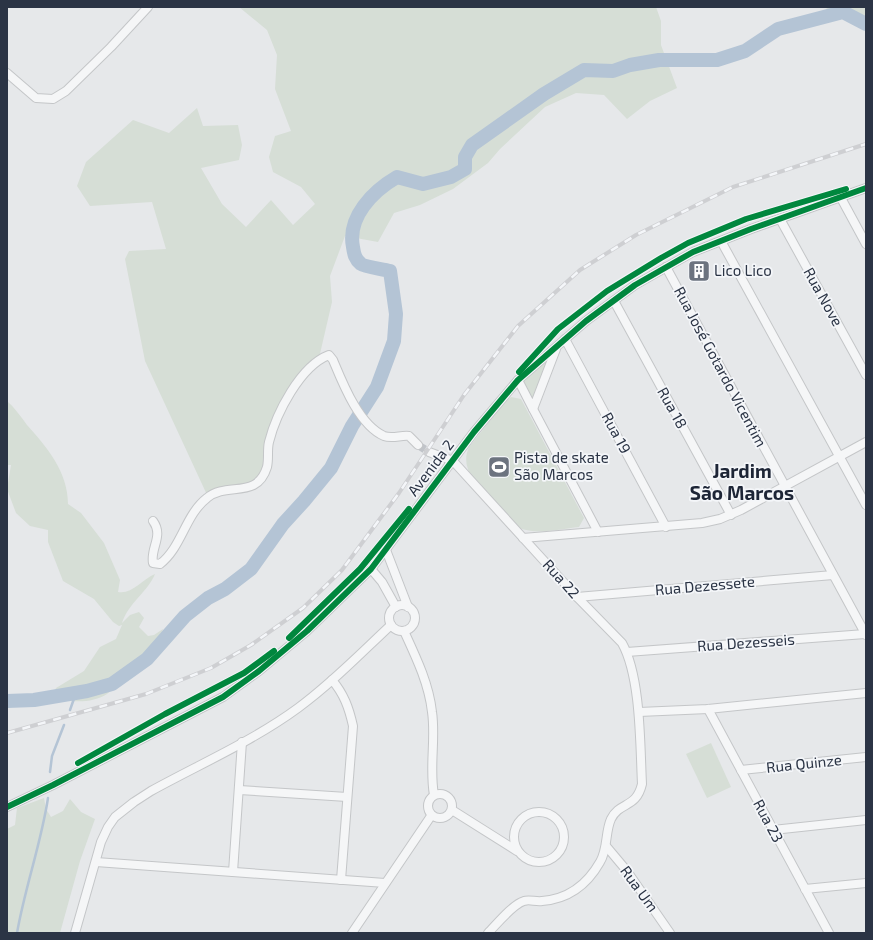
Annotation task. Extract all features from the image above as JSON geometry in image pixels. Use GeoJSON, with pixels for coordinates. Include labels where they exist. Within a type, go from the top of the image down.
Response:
{"type":"FeatureCollection","features":[{"type":"Feature","properties":{"kind":"street"},"geometry":{"type":"LineString","coordinates":[[7,73],[36,98],[53,99],[71,86],[111,47],[148,7]]}},
{"type":"Feature","properties":{"kind":"street","name":"Avenida 2"},"geometry":{"type":"LineString","coordinates":[[7,807],[59,782],[222,697],[260,671],[307,631],[371,569],[474,432],[518,380],[557,346],[635,285],[693,252],[866,188]]}},
{"type":"Feature","properties":{"kind":"street"},"geometry":{"type":"LineString","coordinates":[[841,198],[866,244]]}},
{"type":"Feature","properties":{"kind":"street","name":"Rua Nove"},"geometry":{"type":"LineString","coordinates":[[780,219],[866,375]]}},
{"type":"Feature","properties":{"kind":"street"},"geometry":{"type":"LineString","coordinates":[[721,241],[866,505]]}},
{"type":"Feature","properties":{"kind":"street","name":"Rua José Gotardo Vicentim"},"geometry":{"type":"LineString","coordinates":[[666,267],[866,635]]}},
{"type":"Feature","properties":{"kind":"street","name":"Rua 18"},"geometry":{"type":"LineString","coordinates":[[614,301],[731,514]]}},
{"type":"Feature","properties":{"kind":"street","name":"Rua 19"},"geometry":{"type":"LineString","coordinates":[[566,339],[666,526]]}},
{"type":"Feature","properties":{"kind":"street"},"geometry":{"type":"LineString","coordinates":[[533,409],[557,346]]}},
{"type":"Feature","properties":{"kind":"street"},"geometry":{"type":"LineString","coordinates":[[153,521],[157,527],[158,535],[152,556],[153,563],[160,564],[169,556],[197,507],[208,497],[225,490],[243,489],[258,483],[267,466],[269,443],[285,402],[303,374],[319,358],[329,355],[333,360],[352,402],[376,431],[386,436],[409,436],[418,444]]}},
{"type":"Feature","properties":{"kind":"street"},"geometry":{"type":"LineString","coordinates":[[518,380],[598,532]]}},
{"type":"Feature","properties":{"kind":"street"},"geometry":{"type":"LineString","coordinates":[[523,538],[702,524],[731,514],[866,442]]}},
{"type":"Feature","properties":{"kind":"street"},"geometry":{"type":"LineString","coordinates":[[429,452],[453,461]]}},
{"type":"Feature","properties":{"kind":"street","name":"Rua 22"},"geometry":{"type":"LineString","coordinates":[[453,461],[577,597],[622,643],[627,652],[639,712],[642,784],[640,795],[634,802],[616,812],[611,820],[606,846]]}},
{"type":"Feature","properties":{"kind":"street"},"geometry":{"type":"LineString","coordinates":[[386,550],[408,607],[412,610],[415,620],[413,625],[404,631],[395,629],[391,625],[390,615],[396,607]]}},
{"type":"Feature","properties":{"kind":"street"},"geometry":{"type":"LineString","coordinates":[[371,569],[382,582],[396,607]]}},
{"type":"Feature","properties":{"kind":"street","name":"Rua Dezessete"},"geometry":{"type":"LineString","coordinates":[[577,597],[833,575]]}},
{"type":"Feature","properties":{"kind":"street"},"geometry":{"type":"LineString","coordinates":[[396,607],[408,607]]}},
{"type":"Feature","properties":{"kind":"street"},"geometry":{"type":"LineString","coordinates":[[75,933],[108,827],[121,812],[152,791],[263,731],[298,708],[332,680],[391,625]]}},
{"type":"Feature","properties":{"kind":"street"},"geometry":{"type":"LineString","coordinates":[[404,631],[429,692],[433,714],[431,776],[434,795]]}},
{"type":"Feature","properties":{"kind":"street","name":"Rua Dezesseis"},"geometry":{"type":"LineString","coordinates":[[627,652],[866,635]]}},
{"type":"Feature","properties":{"kind":"street"},"geometry":{"type":"LineString","coordinates":[[332,680],[341,691],[349,707],[353,726],[341,880]]}},
{"type":"Feature","properties":{"kind":"street"},"geometry":{"type":"LineString","coordinates":[[639,712],[708,709],[866,693]]}},
{"type":"Feature","properties":{"kind":"street","name":"Rua 23"},"geometry":{"type":"LineString","coordinates":[[708,709],[828,933]]}},
{"type":"Feature","properties":{"kind":"street"},"geometry":{"type":"LineString","coordinates":[[233,872],[242,742]]}},
{"type":"Feature","properties":{"kind":"street","name":"Rua Quinze"},"geometry":{"type":"LineString","coordinates":[[741,770],[866,757]]}},
{"type":"Feature","properties":{"kind":"street"},"geometry":{"type":"LineString","coordinates":[[239,790],[347,797]]}},
{"type":"Feature","properties":{"kind":"street"},"geometry":{"type":"LineString","coordinates":[[434,795],[445,795],[450,798],[452,810],[449,816],[443,819],[437,819],[431,816],[427,805],[429,799],[434,795]]}},
{"type":"Feature","properties":{"kind":"street"},"geometry":{"type":"LineString","coordinates":[[452,810],[518,852],[523,858],[538,863],[553,858],[562,846],[564,838],[559,822],[552,816],[536,812],[527,815],[520,820],[514,836],[518,852]]}},
{"type":"Feature","properties":{"kind":"street"},"geometry":{"type":"LineString","coordinates":[[352,933],[431,816]]}},
{"type":"Feature","properties":{"kind":"street"},"geometry":{"type":"LineString","coordinates":[[773,830],[866,820]]}},
{"type":"Feature","properties":{"kind":"street"},"geometry":{"type":"LineString","coordinates":[[488,933],[515,906],[524,901],[542,901],[562,897],[575,891],[586,882],[600,862],[606,846]]}},
{"type":"Feature","properties":{"kind":"street","name":"Rua Um"},"geometry":{"type":"LineString","coordinates":[[606,846],[627,871],[670,933]]}},
{"type":"Feature","properties":{"kind":"street"},"geometry":{"type":"LineString","coordinates":[[96,862],[385,884]]}},
{"type":"Feature","properties":{"kind":"street"},"geometry":{"type":"LineString","coordinates":[[805,889],[866,883]]}},
{"type":"Feature","properties":{"kind":"shaded area"},"geometry":{"type":"Polygon","coordinates":[[[239,7],[656,7],[661,21],[661,45],[677,88],[650,101],[627,119],[604,95],[576,93],[545,107],[500,149],[488,163],[453,189],[420,205],[394,213],[378,242],[345,236],[330,276],[332,302],[319,358],[303,374],[269,443],[267,467],[258,483],[208,497],[145,361],[125,259],[129,251],[166,249],[152,202],[90,206],[77,186],[86,162],[133,120],[169,133],[197,108],[203,126],[238,125],[242,145],[239,160],[201,168],[222,204],[246,227],[271,200],[293,225],[315,204],[301,187],[273,172],[269,157],[275,136],[291,131],[275,89],[277,55],[267,30],[239,7]]]}},
{"type":"Feature","properties":{"kind":"shaded area"},"geometry":{"type":"Polygon","coordinates":[[[826,7],[866,7],[866,26],[829,16],[826,7]]]}},
{"type":"Feature","properties":{"kind":"shaded area"},"geometry":{"type":"Polygon","coordinates":[[[550,357],[533,401],[523,383],[524,378],[550,357]]]}},
{"type":"Feature","properties":{"kind":"shaded area"},"geometry":{"type":"Polygon","coordinates":[[[511,397],[521,399],[584,518],[579,527],[541,531],[519,528],[472,478],[466,462],[469,447],[505,402],[511,397]]]}},
{"type":"Feature","properties":{"kind":"shaded area"},"geometry":{"type":"Polygon","coordinates":[[[7,401],[42,442],[55,461],[64,481],[68,504],[81,513],[104,543],[120,580],[118,592],[128,591],[155,574],[152,581],[133,603],[122,623],[130,615],[139,612],[144,618],[139,627],[148,636],[154,635],[163,629],[157,646],[144,667],[117,684],[107,694],[96,699],[89,701],[63,700],[57,698],[54,692],[56,688],[84,671],[100,647],[116,639],[122,625],[119,626],[113,622],[94,599],[63,581],[48,542],[48,530],[30,526],[16,513],[7,489],[11,465],[7,465],[7,401]]]}},
{"type":"Feature","properties":{"kind":"shaded area"},"geometry":{"type":"Polygon","coordinates":[[[711,743],[731,787],[707,798],[686,754],[711,743]]]}},
{"type":"Feature","properties":{"kind":"shaded area"},"geometry":{"type":"Polygon","coordinates":[[[44,798],[46,809],[51,817],[63,811],[70,799],[81,812],[95,819],[80,861],[60,933],[7,933],[7,829],[15,825],[17,808],[44,798]]]}},
{"type":"Feature","properties":{"kind":"waterway"},"geometry":{"type":"LineString","coordinates":[[7,701],[34,700],[87,691],[112,684],[147,659],[185,616],[208,598],[225,589],[251,569],[283,524],[331,468],[352,426],[377,387],[394,341],[396,314],[390,271],[361,264],[355,256],[353,247],[352,236],[358,215],[371,197],[379,190],[397,177],[423,184],[451,177],[465,169],[465,157],[472,145],[544,94],[584,70],[613,71],[630,65],[659,60],[717,60],[745,51],[778,29],[843,12],[866,24]]}},
{"type":"Feature","properties":{"kind":"waterway"},"geometry":{"type":"LineString","coordinates":[[70,710],[76,693]]}},
{"type":"Feature","properties":{"kind":"waterway"},"geometry":{"type":"LineString","coordinates":[[50,772],[52,756],[64,725]]}},
{"type":"Feature","properties":{"kind":"waterway"},"geometry":{"type":"LineString","coordinates":[[17,933],[48,798]]}},
{"type":"Feature","properties":{"kind":"tunnel"},"geometry":{"type":"LineString","coordinates":[[418,445],[429,452]]}},
{"type":"Feature","properties":{"kind":"railway"},"geometry":{"type":"LineString","coordinates":[[7,733],[146,694],[211,668],[251,645],[303,608],[342,570],[399,493],[464,395],[518,326],[580,270],[636,235],[733,187],[866,144]]}},
{"type":"Feature","properties":{"kind":"cycle path"},"geometry":{"type":"LineString","coordinates":[[7,807],[53,785],[223,697],[259,671],[307,631],[371,569],[474,432],[518,380],[586,321],[635,285],[693,252],[751,229],[866,188]]}},
{"type":"Feature","properties":{"kind":"cycle path"},"geometry":{"type":"LineString","coordinates":[[519,372],[558,329],[607,291],[661,258],[688,243],[746,219],[846,189]]}},
{"type":"Feature","properties":{"kind":"cycle path"},"geometry":{"type":"LineString","coordinates":[[289,638],[360,569],[409,509]]}},
{"type":"Feature","properties":{"kind":"cycle path"},"geometry":{"type":"LineString","coordinates":[[78,763],[165,714],[244,673],[274,651]]}},
{"type":"Feature","properties":{"kind":"place","name":"Lico Lico"},"geometry":{"type":"Point","coordinates":[699,271]}},
{"type":"Feature","properties":{"kind":"place","name":"Pista de skate São Marcos"},"geometry":{"type":"Point","coordinates":[499,467]}},
{"type":"Feature","properties":{"kind":"district","name":"Jardim São Marcos"},"geometry":{"type":"Point","coordinates":[742,482]}}]}
